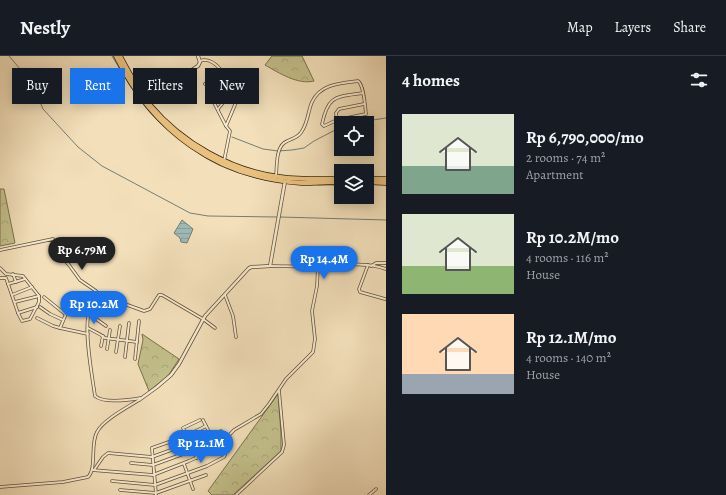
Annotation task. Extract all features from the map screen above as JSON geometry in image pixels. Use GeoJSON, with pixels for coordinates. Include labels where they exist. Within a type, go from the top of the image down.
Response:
{"type":"FeatureCollection","features":[{"type":"Feature","properties":{"kind":"highway"},"geometry":{"type":"LineString","coordinates":[[116,56],[126,75],[146,105],[164,124],[192,146],[219,162],[246,173],[285,183],[334,182]]}},
{"type":"Feature","properties":{"kind":"highway"},"geometry":{"type":"LineString","coordinates":[[120,56],[133,78]]}},
{"type":"Feature","properties":{"kind":"highway"},"geometry":{"type":"LineString","coordinates":[[149,104],[178,132],[201,148],[224,161],[254,172],[276,177],[334,179]]}},
{"type":"Feature","properties":{"kind":"highway"},"geometry":{"type":"LineString","coordinates":[[374,180],[386,179]]}},
{"type":"Feature","properties":{"kind":"highway"},"geometry":{"type":"LineString","coordinates":[[374,181],[386,182]]}},
{"type":"Feature","properties":{"kind":"street"},"geometry":{"type":"LineString","coordinates":[[195,68],[198,66],[200,60],[198,56]]}},
{"type":"Feature","properties":{"kind":"street"},"geometry":{"type":"LineString","coordinates":[[200,60],[205,59],[219,68]]}},
{"type":"Feature","properties":{"kind":"street"},"geometry":{"type":"LineString","coordinates":[[276,177],[280,148],[284,143],[298,137],[307,121],[312,102],[316,96],[328,86],[358,81],[361,84],[366,114],[359,116]]}},
{"type":"Feature","properties":{"kind":"street"},"geometry":{"type":"LineString","coordinates":[[334,122],[323,126],[324,115],[328,104],[338,97],[363,93]]}},
{"type":"Feature","properties":{"kind":"street"},"geometry":{"type":"LineString","coordinates":[[215,104],[230,131],[224,161]]}},
{"type":"Feature","properties":{"kind":"street"},"geometry":{"type":"LineString","coordinates":[[218,109],[222,104]]}},
{"type":"Feature","properties":{"kind":"street"},"geometry":{"type":"LineString","coordinates":[[226,126],[235,104]]}},
{"type":"Feature","properties":{"kind":"street"},"geometry":{"type":"LineString","coordinates":[[336,116],[336,113],[339,109],[364,104]]}},
{"type":"Feature","properties":{"kind":"street"},"geometry":{"type":"LineString","coordinates":[[270,266],[285,183]]}},
{"type":"Feature","properties":{"kind":"street"},"geometry":{"type":"LineString","coordinates":[[0,250],[53,239],[60,255],[80,280],[98,293],[98,300],[90,312],[88,328],[94,393],[96,398],[108,400],[140,399]]}},
{"type":"Feature","properties":{"kind":"street"},"geometry":{"type":"LineString","coordinates":[[372,266],[376,263],[386,263]]}},
{"type":"Feature","properties":{"kind":"street"},"geometry":{"type":"LineString","coordinates":[[368,265],[359,289],[360,292],[385,299]]}},
{"type":"Feature","properties":{"kind":"street"},"geometry":{"type":"LineString","coordinates":[[93,470],[94,444],[98,431],[109,420],[157,388],[172,375],[203,319],[250,268],[270,266],[368,265],[386,269]]}},
{"type":"Feature","properties":{"kind":"street"},"geometry":{"type":"LineString","coordinates":[[93,470],[154,475],[184,464],[218,448],[234,430],[260,414],[286,379],[313,352],[315,338],[312,311],[317,286],[318,266]]}},
{"type":"Feature","properties":{"kind":"street"},"geometry":{"type":"LineString","coordinates":[[0,268],[6,274],[23,276],[39,296],[39,302],[30,319],[22,321],[8,284],[6,274]]}},
{"type":"Feature","properties":{"kind":"street"},"geometry":{"type":"LineString","coordinates":[[13,274],[16,282]]}},
{"type":"Feature","properties":{"kind":"street"},"geometry":{"type":"LineString","coordinates":[[0,278],[6,278]]}},
{"type":"Feature","properties":{"kind":"street"},"geometry":{"type":"LineString","coordinates":[[8,284],[25,279]]}},
{"type":"Feature","properties":{"kind":"street"},"geometry":{"type":"LineString","coordinates":[[12,295],[32,287]]}},
{"type":"Feature","properties":{"kind":"street"},"geometry":{"type":"LineString","coordinates":[[98,300],[122,303],[144,311],[150,308],[160,294],[203,319],[215,328]]}},
{"type":"Feature","properties":{"kind":"street"},"geometry":{"type":"LineString","coordinates":[[225,295],[233,316],[236,337]]}},
{"type":"Feature","properties":{"kind":"street"},"geometry":{"type":"LineString","coordinates":[[15,302],[39,296]]}},
{"type":"Feature","properties":{"kind":"street"},"geometry":{"type":"LineString","coordinates":[[44,297],[65,314]]}},
{"type":"Feature","properties":{"kind":"street"},"geometry":{"type":"LineString","coordinates":[[60,328],[69,307],[76,300],[106,326]]}},
{"type":"Feature","properties":{"kind":"street"},"geometry":{"type":"LineString","coordinates":[[18,313],[36,307]]}},
{"type":"Feature","properties":{"kind":"street"},"geometry":{"type":"LineString","coordinates":[[40,307],[63,320]]}},
{"type":"Feature","properties":{"kind":"street"},"geometry":{"type":"LineString","coordinates":[[37,318],[60,328],[88,334]]}},
{"type":"Feature","properties":{"kind":"street"},"geometry":{"type":"LineString","coordinates":[[135,359],[139,321]]}},
{"type":"Feature","properties":{"kind":"street"},"geometry":{"type":"LineString","coordinates":[[125,357],[130,323]]}},
{"type":"Feature","properties":{"kind":"street"},"geometry":{"type":"LineString","coordinates":[[116,352],[120,326]]}},
{"type":"Feature","properties":{"kind":"street"},"geometry":{"type":"LineString","coordinates":[[88,328],[108,338],[137,342]]}},
{"type":"Feature","properties":{"kind":"street"},"geometry":{"type":"LineString","coordinates":[[107,349],[110,330]]}},
{"type":"Feature","properties":{"kind":"street"},"geometry":{"type":"LineString","coordinates":[[101,346],[103,336]]}},
{"type":"Feature","properties":{"kind":"street"},"geometry":{"type":"LineString","coordinates":[[236,495],[282,452],[284,445],[279,389]]}},
{"type":"Feature","properties":{"kind":"street"},"geometry":{"type":"LineString","coordinates":[[197,458],[183,428],[200,420]]}},
{"type":"Feature","properties":{"kind":"street"},"geometry":{"type":"LineString","coordinates":[[112,481],[155,484],[207,466],[224,457],[225,455],[218,448],[203,420]]}},
{"type":"Feature","properties":{"kind":"street"},"geometry":{"type":"LineString","coordinates":[[156,494],[152,448],[186,436],[206,426]]}},
{"type":"Feature","properties":{"kind":"street"},"geometry":{"type":"LineString","coordinates":[[211,436],[221,432]]}},
{"type":"Feature","properties":{"kind":"street"},"geometry":{"type":"LineString","coordinates":[[0,487],[42,484],[85,478],[90,476],[102,457],[108,453],[152,457],[190,443],[209,433]]}},
{"type":"Feature","properties":{"kind":"street"},"geometry":{"type":"LineString","coordinates":[[131,463],[153,465],[194,450],[213,440]]}},
{"type":"Feature","properties":{"kind":"street"},"geometry":{"type":"LineString","coordinates":[[184,464],[193,489]]}},
{"type":"Feature","properties":{"kind":"street"},"geometry":{"type":"LineString","coordinates":[[108,471],[109,467]]}},
{"type":"Feature","properties":{"kind":"street"},"geometry":{"type":"LineString","coordinates":[[120,490],[156,494],[206,475]]}},
{"type":"Feature","properties":{"kind":"street"},"geometry":{"type":"LineString","coordinates":[[369,495],[376,489]]}},
{"type":"Feature","properties":{"kind":"green space"},"geometry":{"type":"Polygon","coordinates":[[[272,56],[302,56],[314,81],[308,82],[295,80],[282,75],[265,65],[272,56]]]}},
{"type":"Feature","properties":{"kind":"green space"},"geometry":{"type":"Polygon","coordinates":[[[0,189],[4,189],[15,243],[0,246],[0,189]]]}},
{"type":"Feature","properties":{"kind":"green space"},"geometry":{"type":"Polygon","coordinates":[[[142,334],[179,359],[168,376],[149,391],[138,364],[143,340],[142,334]]]}},
{"type":"Feature","properties":{"kind":"green space"},"geometry":{"type":"Polygon","coordinates":[[[278,394],[281,451],[233,495],[212,495],[208,491],[278,394]]]}},
{"type":"Feature","properties":{"kind":"water"},"geometry":{"type":"Polygon","coordinates":[[[182,220],[193,229],[187,243],[181,242],[180,238],[174,233],[182,220]]]}},
{"type":"Feature","properties":{"kind":"waterway"},"geometry":{"type":"LineString","coordinates":[[9,56],[32,83],[43,109],[78,147],[102,166],[190,213],[208,216],[277,217]]}},
{"type":"Feature","properties":{"kind":"waterway"},"geometry":{"type":"LineString","coordinates":[[112,56],[143,104],[167,129]]}},
{"type":"Feature","properties":{"kind":"waterway"},"geometry":{"type":"LineString","coordinates":[[374,120],[386,118]]}},
{"type":"Feature","properties":{"kind":"waterway"},"geometry":{"type":"LineString","coordinates":[[232,137],[263,149],[278,151],[304,148],[334,131]]}},
{"type":"Feature","properties":{"kind":"waterway"},"geometry":{"type":"LineString","coordinates":[[193,149],[209,160],[227,169],[265,180]]}},
{"type":"Feature","properties":{"kind":"waterway"},"geometry":{"type":"LineString","coordinates":[[274,181],[283,183]]}},
{"type":"Feature","properties":{"kind":"waterway"},"geometry":{"type":"LineString","coordinates":[[318,185],[334,185]]}},
{"type":"Feature","properties":{"kind":"waterway"},"geometry":{"type":"LineString","coordinates":[[280,217],[386,220]]}}]}
